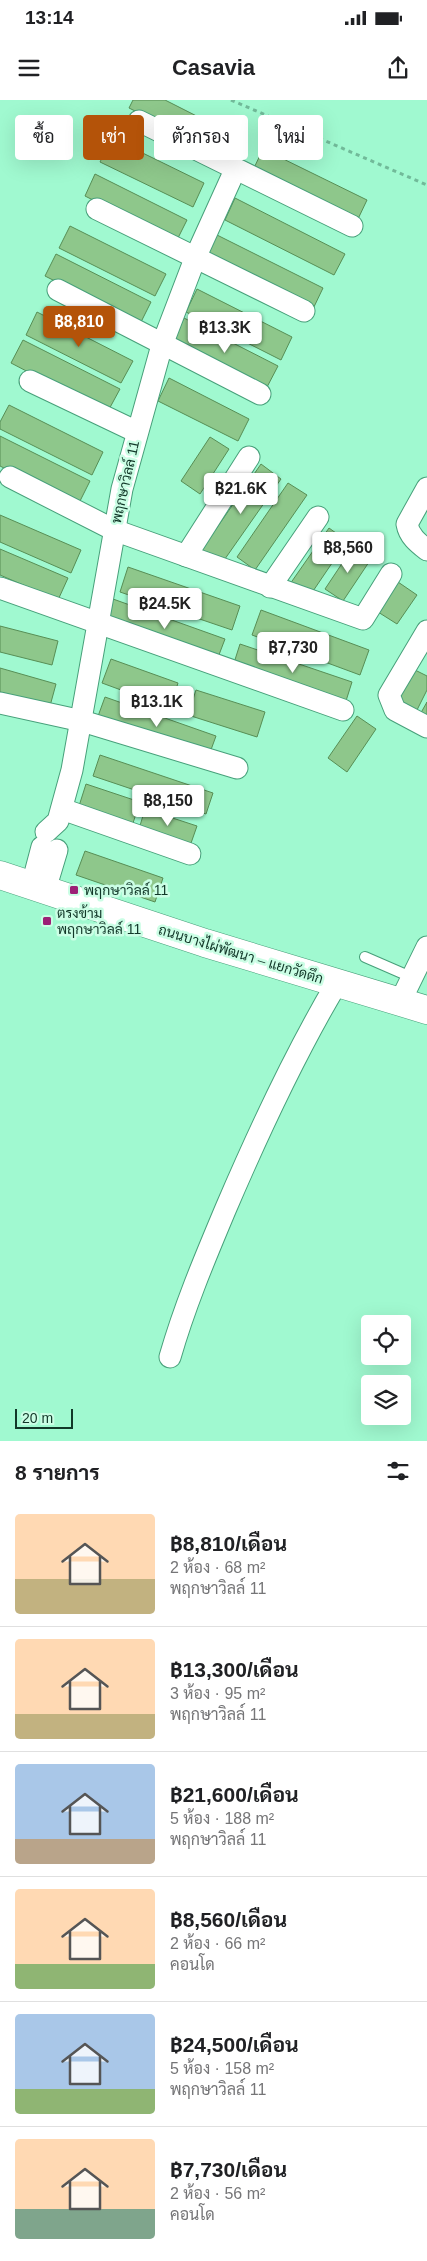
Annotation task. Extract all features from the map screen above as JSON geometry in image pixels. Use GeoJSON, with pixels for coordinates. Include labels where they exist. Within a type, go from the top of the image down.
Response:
{"type":"FeatureCollection","features":[{"type":"Feature","properties":{"kind":"street"},"geometry":{"type":"LineString","coordinates":[[144,124],[352,226]]}},
{"type":"Feature","properties":{"kind":"street","name":"พฤกษาวิลล์ 11"},"geometry":{"type":"LineString","coordinates":[[38,887],[82,721],[114,530],[137,432],[162,345],[196,256],[235,170]]}},
{"type":"Feature","properties":{"kind":"street"},"geometry":{"type":"LineString","coordinates":[[97,208],[304,311]]}},
{"type":"Feature","properties":{"kind":"street"},"geometry":{"type":"LineString","coordinates":[[58,290],[260,394]]}},
{"type":"Feature","properties":{"kind":"street"},"geometry":{"type":"LineString","coordinates":[[30,382],[137,432]]}},
{"type":"Feature","properties":{"kind":"street"},"geometry":{"type":"LineString","coordinates":[[186,556],[249,456]]}},
{"type":"Feature","properties":{"kind":"street"},"geometry":{"type":"LineString","coordinates":[[10,477],[114,530],[270,587],[372,621],[391,574]]}},
{"type":"Feature","properties":{"kind":"street"},"geometry":{"type":"LineString","coordinates":[[427,488],[407,524],[408,531],[427,550]]}},
{"type":"Feature","properties":{"kind":"street"},"geometry":{"type":"LineString","coordinates":[[270,587],[318,517]]}},
{"type":"Feature","properties":{"kind":"street"},"geometry":{"type":"LineString","coordinates":[[0,588],[343,710]]}},
{"type":"Feature","properties":{"kind":"street"},"geometry":{"type":"LineString","coordinates":[[427,630],[389,695],[395,710],[427,727]]}},
{"type":"Feature","properties":{"kind":"street"},"geometry":{"type":"LineString","coordinates":[[0,703],[82,721],[237,768]]}},
{"type":"Feature","properties":{"kind":"street"},"geometry":{"type":"LineString","coordinates":[[54,832],[190,854]]}},
{"type":"Feature","properties":{"kind":"street","name":"ถนนบางไผ่พัฒนา – แยกวัดตึก"},"geometry":{"type":"LineString","coordinates":[[0,875],[205,943],[427,1010]]}},
{"type":"Feature","properties":{"kind":"street"},"geometry":{"type":"LineString","coordinates":[[400,1002],[427,947]]}},
{"type":"Feature","properties":{"kind":"street"},"geometry":{"type":"LineString","coordinates":[[170,1357],[186,1305],[245,1164],[308,1033],[337,983]]}},
{"type":"Feature","properties":{"kind":"lane"},"geometry":{"type":"LineString","coordinates":[[365,957],[411,977]]}},
{"type":"Feature","properties":{"kind":"path"},"geometry":{"type":"LineString","coordinates":[[231,100],[427,185]]}},
{"type":"Feature","properties":{"kind":"building"},"geometry":{"type":"Polygon","coordinates":[[[133,100],[165,100],[195,115],[154,115],[154,120],[129,108],[133,100]]]}},
{"type":"Feature","properties":{"kind":"building"},"geometry":{"type":"Polygon","coordinates":[[[144,154],[204,183],[193,207],[100,162],[101,160],[144,160],[144,154]]]}},
{"type":"Feature","properties":{"kind":"building"},"geometry":{"type":"Polygon","coordinates":[[[258,160],[285,160],[367,200],[357,221],[253,170],[258,160]]]}},
{"type":"Feature","properties":{"kind":"building"},"geometry":{"type":"Polygon","coordinates":[[[95,174],[187,220],[176,242],[85,196],[95,174]]]}},
{"type":"Feature","properties":{"kind":"building"},"geometry":{"type":"Polygon","coordinates":[[[235,198],[345,254],[334,275],[225,220],[235,198]]]}},
{"type":"Feature","properties":{"kind":"building"},"geometry":{"type":"Polygon","coordinates":[[[70,226],[166,274],[155,296],[59,248],[70,226]]]}},
{"type":"Feature","properties":{"kind":"building"},"geometry":{"type":"Polygon","coordinates":[[[215,234],[323,288],[312,311],[203,257],[215,234]]]}},
{"type":"Feature","properties":{"kind":"building"},"geometry":{"type":"Polygon","coordinates":[[[56,254],[151,302],[140,324],[45,276],[56,254]]]}},
{"type":"Feature","properties":{"kind":"building"},"geometry":{"type":"Polygon","coordinates":[[[197,289],[292,337],[281,360],[186,312],[197,289]]]}},
{"type":"Feature","properties":{"kind":"building"},"geometry":{"type":"Polygon","coordinates":[[[37,312],[133,361],[121,383],[26,335],[37,312]]]}},
{"type":"Feature","properties":{"kind":"building"},"geometry":{"type":"Polygon","coordinates":[[[184,318],[278,366],[266,389],[172,342],[184,318]]]}},
{"type":"Feature","properties":{"kind":"building"},"geometry":{"type":"Polygon","coordinates":[[[23,340],[120,389],[107,413],[11,363],[23,340]]]}},
{"type":"Feature","properties":{"kind":"building"},"geometry":{"type":"Polygon","coordinates":[[[169,378],[249,419],[238,441],[158,401],[169,378]]]}},
{"type":"Feature","properties":{"kind":"building"},"geometry":{"type":"Polygon","coordinates":[[[9,405],[103,452],[92,475],[0,429],[0,422],[9,405]]]}},
{"type":"Feature","properties":{"kind":"building"},"geometry":{"type":"Polygon","coordinates":[[[0,436],[90,481],[78,505],[0,466],[0,436]]]}},
{"type":"Feature","properties":{"kind":"building"},"geometry":{"type":"Polygon","coordinates":[[[210,437],[229,449],[200,494],[181,481],[210,437]]]}},
{"type":"Feature","properties":{"kind":"building"},"geometry":{"type":"Polygon","coordinates":[[[261,464],[281,479],[220,566],[200,552],[261,464]]]}},
{"type":"Feature","properties":{"kind":"building"},"geometry":{"type":"Polygon","coordinates":[[[288,483],[307,495],[255,570],[237,557],[288,483]]]}},
{"type":"Feature","properties":{"kind":"building"},"geometry":{"type":"Polygon","coordinates":[[[0,515],[81,550],[71,573],[0,542],[0,515]]]}},
{"type":"Feature","properties":{"kind":"building"},"geometry":{"type":"Polygon","coordinates":[[[329,528],[347,541],[309,597],[290,584],[329,528]]]}},
{"type":"Feature","properties":{"kind":"building"},"geometry":{"type":"Polygon","coordinates":[[[353,547],[371,559],[343,601],[325,589],[353,547]]]}},
{"type":"Feature","properties":{"kind":"building"},"geometry":{"type":"Polygon","coordinates":[[[0,549],[68,578],[58,600],[0,575],[0,549]]]}},
{"type":"Feature","properties":{"kind":"building"},"geometry":{"type":"Polygon","coordinates":[[[128,567],[240,606],[232,630],[120,592],[128,567]]]}},
{"type":"Feature","properties":{"kind":"building"},"geometry":{"type":"Polygon","coordinates":[[[398,582],[417,595],[397,624],[378,612],[398,582]]]}},
{"type":"Feature","properties":{"kind":"building"},"geometry":{"type":"Polygon","coordinates":[[[113,599],[225,639],[217,660],[106,621],[113,599]]]}},
{"type":"Feature","properties":{"kind":"building"},"geometry":{"type":"Polygon","coordinates":[[[261,610],[369,650],[360,675],[252,635],[261,610]]]}},
{"type":"Feature","properties":{"kind":"building"},"geometry":{"type":"Polygon","coordinates":[[[0,626],[58,641],[52,665],[0,652],[0,626]]]}},
{"type":"Feature","properties":{"kind":"building"},"geometry":{"type":"Polygon","coordinates":[[[240,644],[352,682],[345,704],[233,666],[240,644]]]}},
{"type":"Feature","properties":{"kind":"building"},"geometry":{"type":"Polygon","coordinates":[[[111,659],[178,683],[170,708],[102,683],[111,659]]]}},
{"type":"Feature","properties":{"kind":"building"},"geometry":{"type":"Polygon","coordinates":[[[0,668],[56,684],[50,706],[0,692],[0,668]]]}},
{"type":"Feature","properties":{"kind":"building"},"geometry":{"type":"Polygon","coordinates":[[[411,668],[427,676],[427,690],[414,716],[392,704],[411,668]]]}},
{"type":"Feature","properties":{"kind":"building"},"geometry":{"type":"Polygon","coordinates":[[[196,690],[265,712],[257,737],[188,715],[196,690]]]}},
{"type":"Feature","properties":{"kind":"building"},"geometry":{"type":"Polygon","coordinates":[[[105,697],[216,736],[208,758],[97,719],[105,697]]]}},
{"type":"Feature","properties":{"kind":"building"},"geometry":{"type":"Polygon","coordinates":[[[427,702],[427,723],[418,718],[427,702]]]}},
{"type":"Feature","properties":{"kind":"building"},"geometry":{"type":"Polygon","coordinates":[[[357,716],[376,729],[347,772],[328,758],[357,716]]]}},
{"type":"Feature","properties":{"kind":"building"},"geometry":{"type":"Polygon","coordinates":[[[100,755],[213,793],[206,814],[93,776],[100,755]]]}},
{"type":"Feature","properties":{"kind":"building"},"geometry":{"type":"Polygon","coordinates":[[[86,784],[140,802],[133,823],[79,806],[86,784]]]}},
{"type":"Feature","properties":{"kind":"building"},"geometry":{"type":"Polygon","coordinates":[[[145,809],[197,826],[190,846],[139,829],[145,809]]]}},
{"type":"Feature","properties":{"kind":"building"},"geometry":{"type":"Polygon","coordinates":[[[85,851],[163,878],[155,902],[76,875],[85,851]]]}},
{"type":"Feature","properties":{"kind":"place","name":"พฤกษาวิลล์ 11"},"geometry":{"type":"Point","coordinates":[74,890]}},
{"type":"Feature","properties":{"kind":"place","name":"ตรงข้าม พฤกษาวิลล์ 11"},"geometry":{"type":"Point","coordinates":[47,921]}}]}
